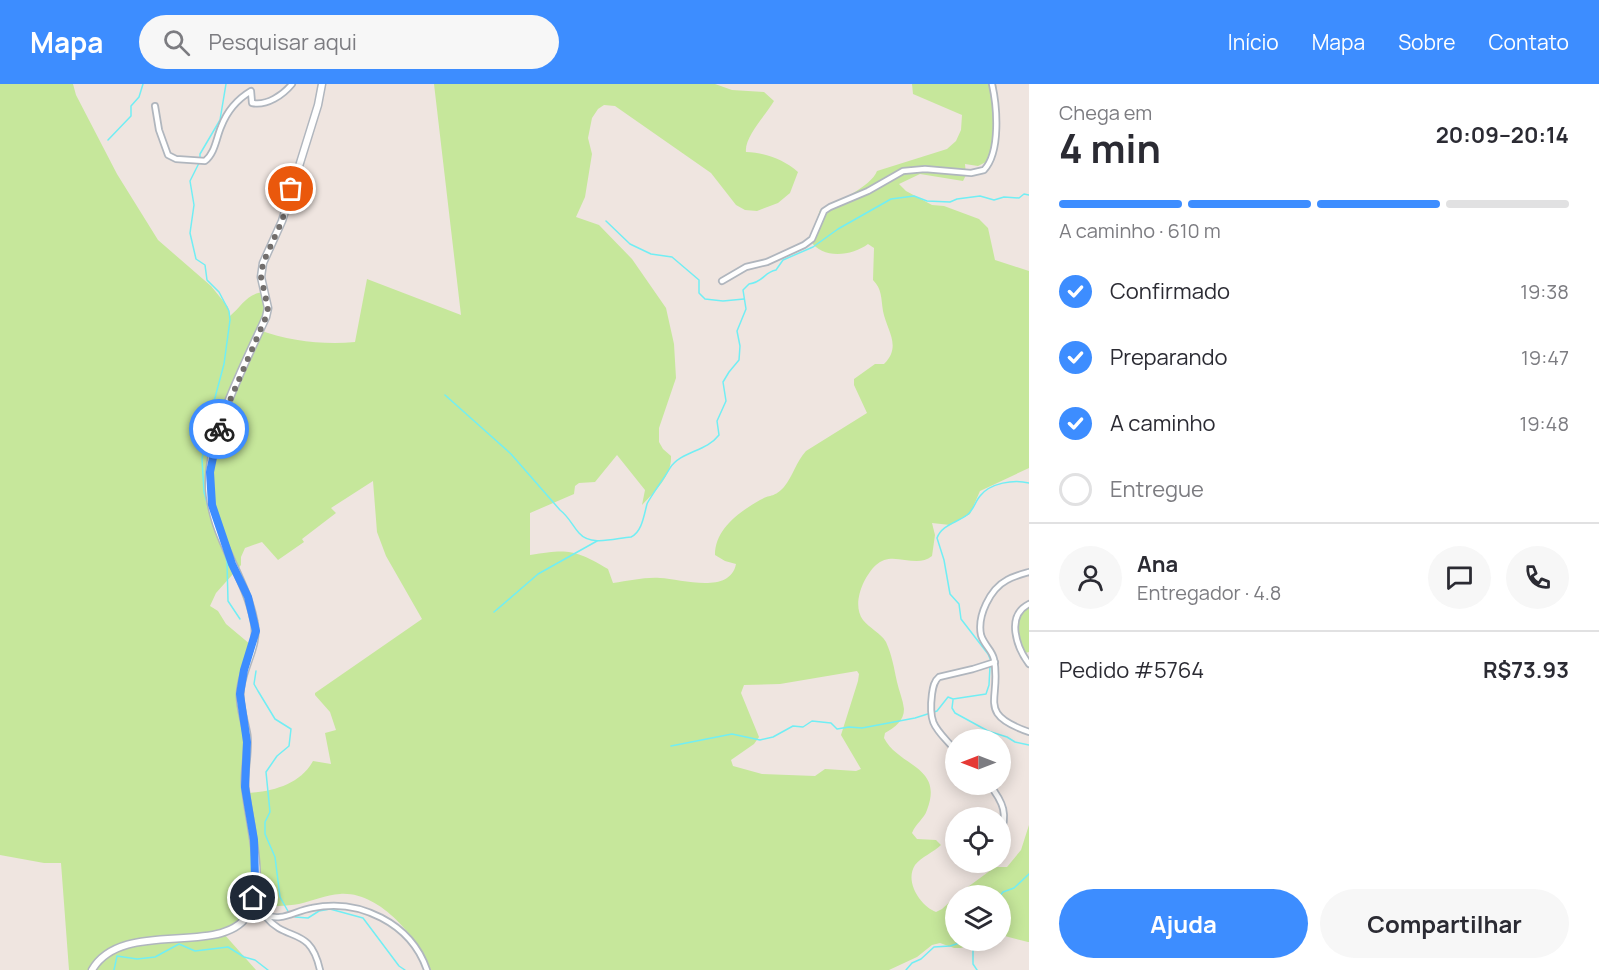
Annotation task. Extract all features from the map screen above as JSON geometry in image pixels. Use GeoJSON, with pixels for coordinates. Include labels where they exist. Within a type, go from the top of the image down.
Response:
{"type":"FeatureCollection","features":[{"type":"Feature","properties":{"kind":"street"},"geometry":{"type":"LineString","coordinates":[[155,106],[159,130],[168,155],[176,159],[201,162],[208,160],[212,153],[229,109],[240,97],[251,91],[255,84]]}},
{"type":"Feature","properties":{"kind":"street"},"geometry":{"type":"LineString","coordinates":[[251,91],[252,102],[261,103],[277,97],[292,84]]}},
{"type":"Feature","properties":{"kind":"street"},"geometry":{"type":"LineString","coordinates":[[92,970],[99,959],[127,944],[150,940],[206,937],[230,929],[241,922],[251,909],[255,885],[254,840],[245,787],[247,742],[240,694],[244,670],[256,631],[248,597],[232,564],[215,519],[209,494],[210,472],[222,421],[266,317],[268,308],[261,277],[263,263],[282,221],[318,105],[322,84]]}},
{"type":"Feature","properties":{"kind":"street"},"geometry":{"type":"LineString","coordinates":[[722,281],[746,267],[767,262],[804,245],[815,234],[824,212],[830,207],[868,191],[903,171],[925,169],[971,173],[984,170],[991,159],[996,134],[992,84]]}},
{"type":"Feature","properties":{"kind":"street"},"geometry":{"type":"LineString","coordinates":[[1029,572],[1006,580],[994,594],[982,614],[981,634],[995,662],[994,709],[999,716],[1014,727],[1029,732]]}},
{"type":"Feature","properties":{"kind":"street"},"geometry":{"type":"LineString","coordinates":[[1029,604],[1020,611],[1016,618],[1016,632],[1020,649],[1029,664]]}},
{"type":"Feature","properties":{"kind":"street"},"geometry":{"type":"LineString","coordinates":[[945,738],[931,716],[935,681],[939,677],[995,662]]}},
{"type":"Feature","properties":{"kind":"street"},"geometry":{"type":"LineString","coordinates":[[255,885],[264,914],[275,926],[305,939],[316,954],[320,970]]}},
{"type":"Feature","properties":{"kind":"street"},"geometry":{"type":"LineString","coordinates":[[264,914],[272,918],[279,918],[309,908],[336,906],[365,910],[393,923],[409,939],[427,970]]}},
{"type":"Feature","properties":{"kind":"green space"},"geometry":{"type":"Polygon","coordinates":[[[0,84],[73,84],[76,95],[117,174],[158,240],[211,286],[228,307],[230,316],[249,297],[265,292],[267,301],[259,330],[294,339],[331,343],[355,342],[367,279],[461,315],[434,84],[715,84],[732,90],[764,92],[774,101],[748,140],[746,152],[774,158],[798,172],[790,193],[778,203],[757,211],[745,210],[736,205],[711,173],[615,106],[604,105],[592,118],[588,138],[592,154],[585,197],[576,217],[599,225],[632,259],[666,308],[674,344],[676,378],[659,428],[659,442],[671,456],[671,463],[662,483],[642,505],[645,490],[617,455],[595,482],[579,483],[575,486],[574,494],[530,513],[530,555],[553,552],[578,554],[608,569],[613,583],[660,578],[704,583],[725,579],[732,574],[736,564],[715,555],[719,537],[730,522],[763,498],[781,490],[806,451],[867,413],[854,385],[854,379],[875,364],[884,364],[892,351],[892,338],[883,311],[880,290],[873,280],[874,248],[868,244],[846,253],[822,251],[810,240],[820,210],[861,188],[877,171],[947,149],[956,141],[961,130],[962,115],[913,94],[912,84],[996,84],[999,107],[990,160],[978,166],[965,164],[966,175],[963,181],[920,174],[899,184],[906,191],[932,205],[944,206],[979,219],[988,228],[995,260],[1029,271],[1029,468],[980,491],[970,514],[950,525],[932,523],[935,535],[932,556],[918,561],[890,559],[876,565],[863,583],[858,606],[863,620],[886,642],[904,709],[901,720],[885,733],[884,738],[891,748],[918,768],[930,784],[931,795],[927,810],[912,833],[917,839],[936,840],[941,845],[915,865],[912,879],[916,893],[925,905],[936,912],[945,906],[945,945],[940,943],[932,945],[917,957],[889,970],[431,970],[416,944],[395,918],[369,900],[355,895],[340,894],[299,904],[263,908],[249,915],[224,934],[256,970],[69,970],[61,863],[44,863],[0,855],[0,84]],[[373,481],[331,508],[336,513],[302,539],[304,542],[278,560],[262,542],[245,548],[241,557],[241,565],[216,593],[210,606],[218,611],[226,624],[251,645],[242,684],[249,727],[244,786],[246,793],[284,786],[301,776],[313,761],[331,764],[325,733],[336,730],[330,712],[315,693],[422,619],[386,556],[377,532],[373,481]],[[857,671],[780,684],[744,685],[741,693],[759,737],[754,744],[731,760],[733,766],[762,774],[815,776],[825,769],[856,771],[861,769],[841,735],[859,674],[857,671]]]}},
{"type":"Feature","properties":{"kind":"green space"},"geometry":{"type":"Polygon","coordinates":[[[1029,601],[1029,652],[1025,653],[1018,626],[1021,613],[1029,601]]]}},
{"type":"Feature","properties":{"kind":"green space"},"geometry":{"type":"Polygon","coordinates":[[[1029,825],[1029,942],[1011,938],[1011,885],[971,885],[987,873],[1011,873],[1011,862],[1021,850],[1029,825]]]}},
{"type":"Feature","properties":{"kind":"waterway"},"geometry":{"type":"LineString","coordinates":[[108,140],[131,116],[131,106],[139,97],[143,84]]}},
{"type":"Feature","properties":{"kind":"waterway"},"geometry":{"type":"LineString","coordinates":[[200,159],[200,154],[220,120],[226,84]]}},
{"type":"Feature","properties":{"kind":"waterway"},"geometry":{"type":"LineString","coordinates":[[199,163],[190,181],[194,205],[190,233],[196,259],[205,265],[207,280],[219,292],[229,311],[230,320],[224,364],[209,420],[202,459],[204,492],[211,517]]}},
{"type":"Feature","properties":{"kind":"waterway"},"geometry":{"type":"LineString","coordinates":[[445,395],[511,454],[584,537],[597,541],[631,537],[638,531],[647,504],[675,462],[714,441],[719,435],[717,421],[726,401],[723,382],[739,360],[740,346],[737,331],[746,309],[743,290],[749,284],[776,270],[783,260],[813,247],[838,229],[891,199],[914,196],[927,201],[950,202],[980,196],[994,200],[1029,195]]}},
{"type":"Feature","properties":{"kind":"waterway"},"geometry":{"type":"LineString","coordinates":[[606,221],[630,244],[651,254],[672,257],[699,280],[699,293],[705,299],[723,301],[744,299]]}},
{"type":"Feature","properties":{"kind":"waterway"},"geometry":{"type":"LineString","coordinates":[[991,661],[961,619],[959,604],[950,594],[944,560],[937,538],[946,527],[969,513],[980,496],[990,488],[1010,482],[1029,483]]}},
{"type":"Feature","properties":{"kind":"waterway"},"geometry":{"type":"LineString","coordinates":[[494,612],[538,574],[597,541]]}},
{"type":"Feature","properties":{"kind":"waterway"},"geometry":{"type":"LineString","coordinates":[[224,552],[227,562],[228,601],[240,619]]}},
{"type":"Feature","properties":{"kind":"waterway"},"geometry":{"type":"LineString","coordinates":[[671,746],[732,734],[760,740],[773,737],[793,726],[803,727],[812,721],[831,723],[837,729],[862,728],[915,718],[937,711],[948,697],[953,699],[986,694],[990,666]]}},
{"type":"Feature","properties":{"kind":"waterway"},"geometry":{"type":"LineString","coordinates":[[256,671],[254,684],[258,691],[275,719],[291,729],[289,746],[277,756],[266,772],[270,812],[265,822],[265,834],[275,857],[280,897],[289,913]]}},
{"type":"Feature","properties":{"kind":"waterway"},"geometry":{"type":"LineString","coordinates":[[953,700],[952,708],[955,713],[988,731],[1029,745]]}},
{"type":"Feature","properties":{"kind":"waterway"},"geometry":{"type":"LineString","coordinates":[[1011,889],[1029,874]]}},
{"type":"Feature","properties":{"kind":"waterway"},"geometry":{"type":"LineString","coordinates":[[295,917],[308,918],[319,911],[330,909],[363,918],[399,966],[405,970]]}},
{"type":"Feature","properties":{"kind":"waterway"},"geometry":{"type":"LineString","coordinates":[[114,970],[117,956],[137,959],[155,957],[179,944],[195,951],[228,947],[244,957],[255,960],[268,970]]}},
{"type":"Feature","properties":{"kind":"waterway"},"geometry":{"type":"LineString","coordinates":[[906,970],[934,947],[945,946]]}},
{"type":"Feature","properties":{"kind":"waterway"},"geometry":{"type":"LineString","coordinates":[[973,951],[973,964],[977,970]]}},
{"type":"Feature","properties":{"kind":"way so far"},"geometry":{"type":"LineString","coordinates":[[219,429],[266,317],[268,308],[261,271],[282,221],[291,189]]}},
{"type":"Feature","properties":{"kind":"route"},"geometry":{"type":"LineString","coordinates":[[219,429],[210,472],[209,494],[215,519],[232,564],[248,597],[256,631],[244,670],[240,694],[247,742],[245,787],[254,840],[253,898]]}}]}
